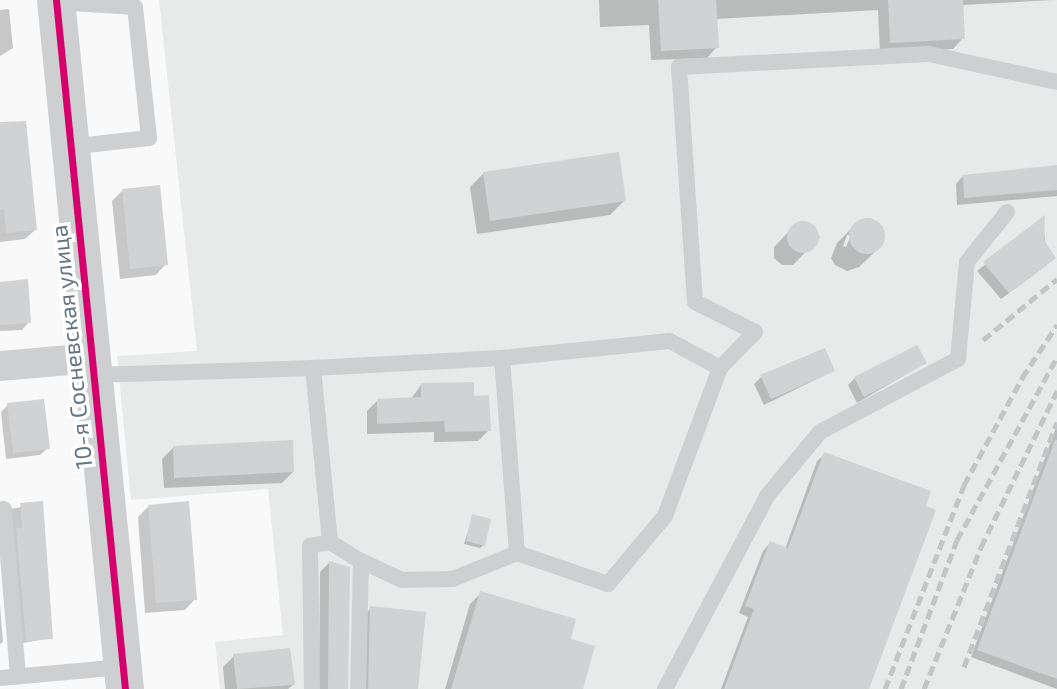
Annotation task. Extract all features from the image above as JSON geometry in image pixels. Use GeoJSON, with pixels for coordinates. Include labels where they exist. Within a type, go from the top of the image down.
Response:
{"type":"FeatureCollection","features":[{"type":"Feature","properties":{"kind":"street","name":"10-я Сосневская улица"},"geometry":{"type":"LineString","coordinates":[[56,1],[124,678]]}},
{"type":"Feature","properties":{"kind":"street"},"geometry":{"type":"LineString","coordinates":[[0,366],[93,367]]}},
{"type":"Feature","properties":{"kind":"lane"},"geometry":{"type":"LineString","coordinates":[[56,1],[135,4],[149,138],[69,147]]}},
{"type":"Feature","properties":{"kind":"lane"},"geometry":{"type":"LineString","coordinates":[[312,689],[310,546],[330,542],[361,561],[402,580],[453,579],[517,553],[608,584],[665,516],[720,368],[755,332],[695,302],[679,67],[929,54],[1057,82]]}},
{"type":"Feature","properties":{"kind":"lane"},"geometry":{"type":"LineString","coordinates":[[665,689],[767,496],[820,432],[958,359],[967,262],[1007,212]]}},
{"type":"Feature","properties":{"kind":"lane"},"geometry":{"type":"LineString","coordinates":[[93,367],[313,368],[502,358],[670,341],[720,368]]}},
{"type":"Feature","properties":{"kind":"lane"},"geometry":{"type":"LineString","coordinates":[[502,358],[517,553]]}},
{"type":"Feature","properties":{"kind":"lane"},"geometry":{"type":"LineString","coordinates":[[313,368],[330,542]]}},
{"type":"Feature","properties":{"kind":"lane"},"geometry":{"type":"LineString","coordinates":[[4,509],[18,676]]}},
{"type":"Feature","properties":{"kind":"lane"},"geometry":{"type":"LineString","coordinates":[[358,689],[361,561]]}},
{"type":"Feature","properties":{"kind":"lane"},"geometry":{"type":"LineString","coordinates":[[0,678],[124,678]]}},
{"type":"Feature","properties":{"kind":"shaded area"},"geometry":{"type":"Polygon","coordinates":[[[159,0],[1057,0],[1057,689],[220,689],[215,642],[283,635],[268,489],[131,500],[117,356],[197,351],[159,0]]]}},
{"type":"Feature","properties":{"kind":"building"},"geometry":{"type":"Polygon","coordinates":[[[658,0],[716,0],[719,48],[661,51],[658,0]]]}},
{"type":"Feature","properties":{"kind":"building"},"geometry":{"type":"Polygon","coordinates":[[[888,0],[963,0],[965,39],[890,43],[888,0]]]}},
{"type":"Feature","properties":{"kind":"building"},"geometry":{"type":"Polygon","coordinates":[[[26,121],[37,230],[6,233],[4,210],[0,210],[0,122],[26,121]]]}},
{"type":"Feature","properties":{"kind":"building"},"geometry":{"type":"Polygon","coordinates":[[[619,152],[626,201],[490,221],[483,172],[619,152]]]}},
{"type":"Feature","properties":{"kind":"building"},"geometry":{"type":"Polygon","coordinates":[[[1057,165],[1057,190],[964,198],[963,175],[1057,165]]]}},
{"type":"Feature","properties":{"kind":"building"},"geometry":{"type":"Polygon","coordinates":[[[160,185],[168,265],[130,269],[122,189],[160,185]]]}},
{"type":"Feature","properties":{"kind":"building"},"geometry":{"type":"Polygon","coordinates":[[[1045,215],[1044,240],[1056,258],[1009,293],[983,262],[1045,215]]]}},
{"type":"Feature","properties":{"kind":"building"},"geometry":{"type":"Polygon","coordinates":[[[867,218],[880,223],[885,236],[880,249],[867,254],[854,249],[849,236],[854,223],[867,218]]]}},
{"type":"Feature","properties":{"kind":"building"},"geometry":{"type":"Polygon","coordinates":[[[803,221],[815,225],[819,237],[815,249],[803,253],[791,249],[787,237],[791,225],[803,221]]]}},
{"type":"Feature","properties":{"kind":"building"},"geometry":{"type":"Polygon","coordinates":[[[28,279],[31,323],[0,325],[0,282],[28,279]]]}},
{"type":"Feature","properties":{"kind":"building"},"geometry":{"type":"Polygon","coordinates":[[[917,345],[927,363],[864,397],[854,377],[917,345]]]}},
{"type":"Feature","properties":{"kind":"building"},"geometry":{"type":"Polygon","coordinates":[[[825,348],[835,371],[771,399],[760,375],[825,348]]]}},
{"type":"Feature","properties":{"kind":"building"},"geometry":{"type":"Polygon","coordinates":[[[474,382],[474,396],[489,395],[491,431],[445,432],[444,421],[377,424],[377,399],[421,397],[421,383],[474,382]]]}},
{"type":"Feature","properties":{"kind":"building"},"geometry":{"type":"Polygon","coordinates":[[[44,399],[50,449],[13,453],[7,403],[44,399]]]}},
{"type":"Feature","properties":{"kind":"building"},"geometry":{"type":"Polygon","coordinates":[[[293,440],[294,472],[174,478],[173,446],[293,440]]]}},
{"type":"Feature","properties":{"kind":"building"},"geometry":{"type":"Polygon","coordinates":[[[1057,440],[1057,679],[977,650],[1057,440]]]}},
{"type":"Feature","properties":{"kind":"building"},"geometry":{"type":"Polygon","coordinates":[[[824,452],[931,491],[926,506],[936,510],[869,689],[724,689],[754,609],[745,606],[770,541],[788,548],[824,452]]]}},
{"type":"Feature","properties":{"kind":"building"},"geometry":{"type":"Polygon","coordinates":[[[43,501],[53,639],[26,641],[16,528],[22,528],[20,503],[43,501]]]}},
{"type":"Feature","properties":{"kind":"building"},"geometry":{"type":"Polygon","coordinates":[[[189,501],[197,600],[156,603],[148,505],[189,501]]]}},
{"type":"Feature","properties":{"kind":"building"},"geometry":{"type":"Polygon","coordinates":[[[472,514],[491,519],[485,546],[466,541],[472,514]]]}},
{"type":"Feature","properties":{"kind":"building"},"geometry":{"type":"Polygon","coordinates":[[[329,561],[350,567],[348,689],[328,689],[329,561]]]}},
{"type":"Feature","properties":{"kind":"building"},"geometry":{"type":"Polygon","coordinates":[[[480,591],[576,619],[571,639],[595,646],[583,689],[451,689],[480,591]]]}},
{"type":"Feature","properties":{"kind":"building"},"geometry":{"type":"Polygon","coordinates":[[[370,606],[426,612],[418,689],[368,689],[370,606]]]}},
{"type":"Feature","properties":{"kind":"building"},"geometry":{"type":"Polygon","coordinates":[[[290,648],[295,685],[237,689],[233,654],[290,648]]]}},
{"type":"Feature","properties":{"kind":"railway"},"geometry":{"type":"LineString","coordinates":[[983,340],[1057,279]]}},
{"type":"Feature","properties":{"kind":"railway"},"geometry":{"type":"LineString","coordinates":[[885,689],[964,485],[1022,378],[1057,325]]}},
{"type":"Feature","properties":{"kind":"railway"},"geometry":{"type":"LineString","coordinates":[[901,689],[957,540],[1057,357]]}},
{"type":"Feature","properties":{"kind":"railway"},"geometry":{"type":"LineString","coordinates":[[924,689],[981,547],[1057,391]]}},
{"type":"Feature","properties":{"kind":"railway"},"geometry":{"type":"LineString","coordinates":[[964,667],[1057,422]]}},
{"type":"Feature","properties":{"kind":"cycle path"},"geometry":{"type":"LineString","coordinates":[[56,0],[125,689]]}}]}
